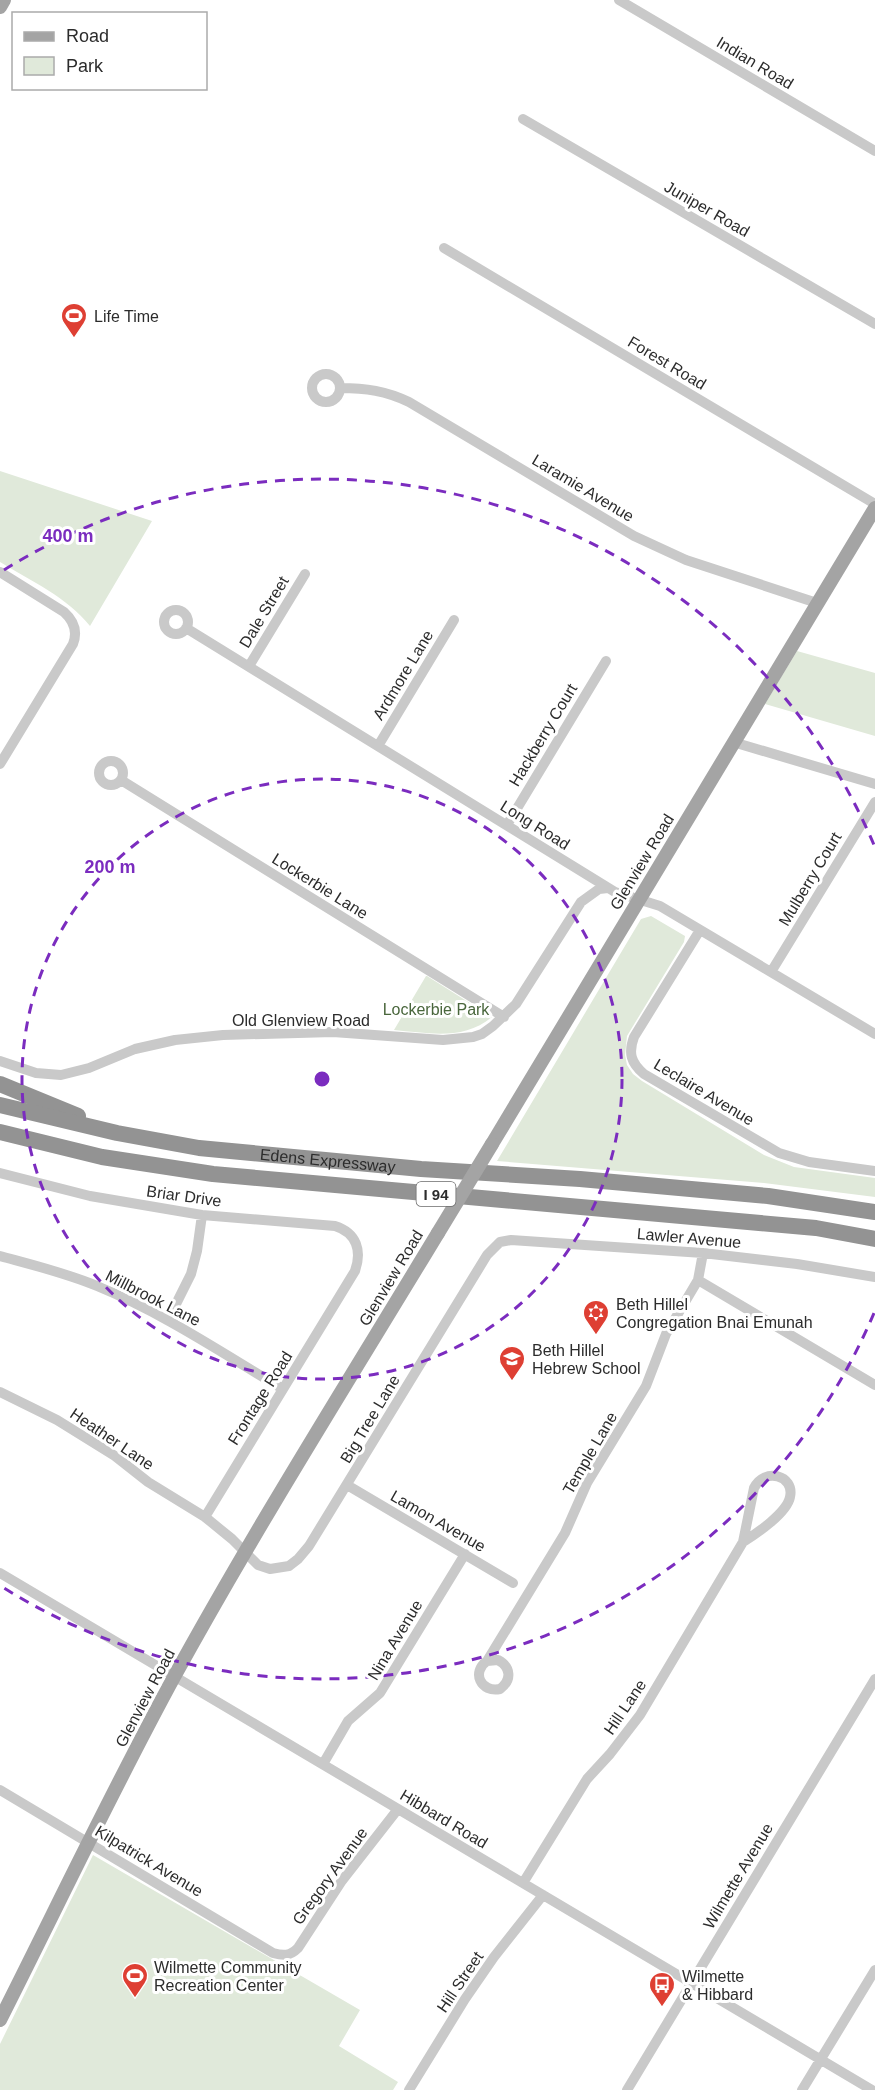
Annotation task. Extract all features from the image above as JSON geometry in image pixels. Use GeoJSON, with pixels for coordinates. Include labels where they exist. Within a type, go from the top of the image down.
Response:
{"type":"FeatureCollection","features":[{"type":"Feature","properties":{"kind":"highway"},"geometry":{"type":"LineString","coordinates":[[0,1084],[117,1133]]}},
{"type":"Feature","properties":{"kind":"highway","name":"Edens Expressway"},"geometry":{"type":"LineString","coordinates":[[0,1105],[117,1133],[199,1148],[266,1156],[580,1179],[756,1195],[875,1212]]}},
{"type":"Feature","properties":{"kind":"highway","name":"Edens Expressway"},"geometry":{"type":"LineString","coordinates":[[0,1132],[102,1157],[213,1174],[816,1228],[875,1239]]}},
{"type":"Feature","properties":{"kind":"main road"},"geometry":{"type":"LineString","coordinates":[[0,7],[4,0]]}},
{"type":"Feature","properties":{"kind":"main road","name":"Glenview Road"},"geometry":{"type":"LineString","coordinates":[[0,2020],[175,1676],[246,1551],[875,506]]}},
{"type":"Feature","properties":{"kind":"street","name":"Indian Road"},"geometry":{"type":"LineString","coordinates":[[620,0],[875,151]]}},
{"type":"Feature","properties":{"kind":"street","name":"Juniper Road"},"geometry":{"type":"LineString","coordinates":[[523,119],[875,324]]}},
{"type":"Feature","properties":{"kind":"street","name":"Forest Road"},"geometry":{"type":"LineString","coordinates":[[444,248],[875,506]]}},
{"type":"Feature","properties":{"kind":"street","name":"Laramie Avenue"},"geometry":{"type":"LineString","coordinates":[[340,388],[384,391],[409,402],[634,536],[686,560],[817,603]]}},
{"type":"Feature","properties":{"kind":"street"},"geometry":{"type":"LineString","coordinates":[[0,572],[64,612],[74,625],[75,638],[0,764]]}},
{"type":"Feature","properties":{"kind":"street","name":"Dale Street"},"geometry":{"type":"LineString","coordinates":[[249,666],[305,574]]}},
{"type":"Feature","properties":{"kind":"street","name":"Ardmore Lane"},"geometry":{"type":"LineString","coordinates":[[378,746],[454,620]]}},
{"type":"Feature","properties":{"kind":"street","name":"Long Road"},"geometry":{"type":"LineString","coordinates":[[186,628],[608,888],[660,906],[875,1034]]}},
{"type":"Feature","properties":{"kind":"street","name":"Hackberry Court"},"geometry":{"type":"LineString","coordinates":[[507,825],[606,661]]}},
{"type":"Feature","properties":{"kind":"street"},"geometry":{"type":"LineString","coordinates":[[733,742],[875,784]]}},
{"type":"Feature","properties":{"kind":"street","name":"Lockerbie Lane"},"geometry":{"type":"LineString","coordinates":[[121,780],[504,1017]]}},
{"type":"Feature","properties":{"kind":"street","name":"Mulberry Court"},"geometry":{"type":"LineString","coordinates":[[771,972],[875,802]]}},
{"type":"Feature","properties":{"kind":"street","name":"Old Glenview Road"},"geometry":{"type":"LineString","coordinates":[[0,1061],[36,1073],[61,1075],[89,1068],[135,1049],[175,1040],[223,1035],[305,1032],[464,1039],[483,1034],[504,1017],[525,991],[573,911],[590,894],[598,889],[608,888]]}},
{"type":"Feature","properties":{"kind":"street","name":"Leclaire Avenue"},"geometry":{"type":"LineString","coordinates":[[700,930],[634,1037],[630,1046],[632,1062],[644,1074],[779,1153],[809,1162],[875,1171]]}},
{"type":"Feature","properties":{"kind":"street","name":"Briar Drive"},"geometry":{"type":"LineString","coordinates":[[0,1173],[90,1196],[202,1215],[335,1226],[351,1234],[358,1247]]}},
{"type":"Feature","properties":{"kind":"street"},"geometry":{"type":"LineString","coordinates":[[168,1320],[191,1274],[202,1215]]}},
{"type":"Feature","properties":{"kind":"street","name":"Lawler Avenue"},"geometry":{"type":"LineString","coordinates":[[500,1242],[511,1240],[703,1253],[797,1264],[875,1277]]}},
{"type":"Feature","properties":{"kind":"street","name":"Big Tree Lane"},"geometry":{"type":"LineString","coordinates":[[246,1551],[258,1565],[270,1569],[289,1566],[309,1546],[487,1255],[500,1242]]}},
{"type":"Feature","properties":{"kind":"street","name":"Frontage Road"},"geometry":{"type":"LineString","coordinates":[[205,1517],[355,1271],[359,1261],[358,1247]]}},
{"type":"Feature","properties":{"kind":"street","name":"Temple Lane"},"geometry":{"type":"LineString","coordinates":[[487,1661],[565,1533],[587,1483],[651,1376],[672,1323],[698,1280],[703,1253]]}},
{"type":"Feature","properties":{"kind":"street","name":"Millbrook Lane"},"geometry":{"type":"LineString","coordinates":[[0,1256],[73,1276],[99,1287],[168,1320],[283,1389]]}},
{"type":"Feature","properties":{"kind":"street"},"geometry":{"type":"LineString","coordinates":[[698,1280],[875,1385]]}},
{"type":"Feature","properties":{"kind":"street","name":"Heather Lane"},"geometry":{"type":"LineString","coordinates":[[0,1392],[57,1420],[85,1437],[115,1456],[148,1482],[205,1517]]}},
{"type":"Feature","properties":{"kind":"street","name":"Hill Lane"},"geometry":{"type":"LineString","coordinates":[[523,1883],[587,1779],[640,1715],[743,1542],[754,1488],[758,1480],[770,1475],[782,1479],[790,1488],[787,1505],[762,1529],[743,1542]]}},
{"type":"Feature","properties":{"kind":"street","name":"Lamon Avenue"},"geometry":{"type":"LineString","coordinates":[[348,1485],[513,1582]]}},
{"type":"Feature","properties":{"kind":"street"},"geometry":{"type":"LineString","coordinates":[[205,1517],[246,1551]]}},
{"type":"Feature","properties":{"kind":"street","name":"Nina Avenue"},"geometry":{"type":"LineString","coordinates":[[323,1764],[353,1715],[380,1693],[465,1554]]}},
{"type":"Feature","properties":{"kind":"street","name":"Hibbard Road"},"geometry":{"type":"LineString","coordinates":[[0,1573],[872,2090]]}},
{"type":"Feature","properties":{"kind":"street","name":"Wilmette Avenue"},"geometry":{"type":"LineString","coordinates":[[627,2090],[875,1679]]}},
{"type":"Feature","properties":{"kind":"street","name":"Kilpatrick Avenue"},"geometry":{"type":"LineString","coordinates":[[0,1790],[273,1953],[284,1955]]}},
{"type":"Feature","properties":{"kind":"street","name":"Gregory Avenue"},"geometry":{"type":"LineString","coordinates":[[284,1955],[289,1955],[298,1948],[341,1882],[398,1809]]}},
{"type":"Feature","properties":{"kind":"street","name":"Hill Street"},"geometry":{"type":"LineString","coordinates":[[410,2090],[465,1999],[494,1957],[543,1895]]}},
{"type":"Feature","properties":{"kind":"street"},"geometry":{"type":"LineString","coordinates":[[802,2090],[875,1970]]}},
{"type":"Feature","properties":{"kind":"green space"},"geometry":{"type":"Polygon","coordinates":[[[0,471],[152,521],[90,626],[60,598],[0,562],[0,471]]]}},
{"type":"Feature","properties":{"kind":"green space"},"geometry":{"type":"Polygon","coordinates":[[[797,651],[875,673],[875,736],[765,704],[797,651]]]}},
{"type":"Feature","properties":{"kind":"green space"},"geometry":{"type":"Polygon","coordinates":[[[651,916],[685,936],[684,942],[627,1036],[625,1055],[627,1065],[633,1074],[764,1155],[794,1167],[875,1178],[875,1197],[764,1183],[497,1161],[641,919],[651,916]]]}},
{"type":"Feature","properties":{"kind":"green space","name":"Lockerbie Park"},"geometry":{"type":"Polygon","coordinates":[[[426,976],[492,1017],[469,1030],[445,1034],[394,1030],[426,976]]]}},
{"type":"Feature","properties":{"kind":"green space"},"geometry":{"type":"Polygon","coordinates":[[[93,1855],[360,2010],[339,2046],[398,2082],[393,2090],[0,2090],[0,2044],[93,1855]]]}},
{"type":"Feature","properties":{"kind":"place","name":"Life Time"},"geometry":{"type":"Point","coordinates":[74,339]}},
{"type":"Feature","properties":{"kind":"place","name":"Beth Hillel Congregation Bnai Emunah"},"geometry":{"type":"Point","coordinates":[596,1336]}},
{"type":"Feature","properties":{"kind":"place","name":"Beth Hillel Hebrew School"},"geometry":{"type":"Point","coordinates":[512,1382]}},
{"type":"Feature","properties":{"kind":"place","name":"Wilmette Community Recreation Center"},"geometry":{"type":"Point","coordinates":[135,1999]}},
{"type":"Feature","properties":{"kind":"place","name":"Wilmette & Hibbard"},"geometry":{"type":"Point","coordinates":[662,2008]}}]}
